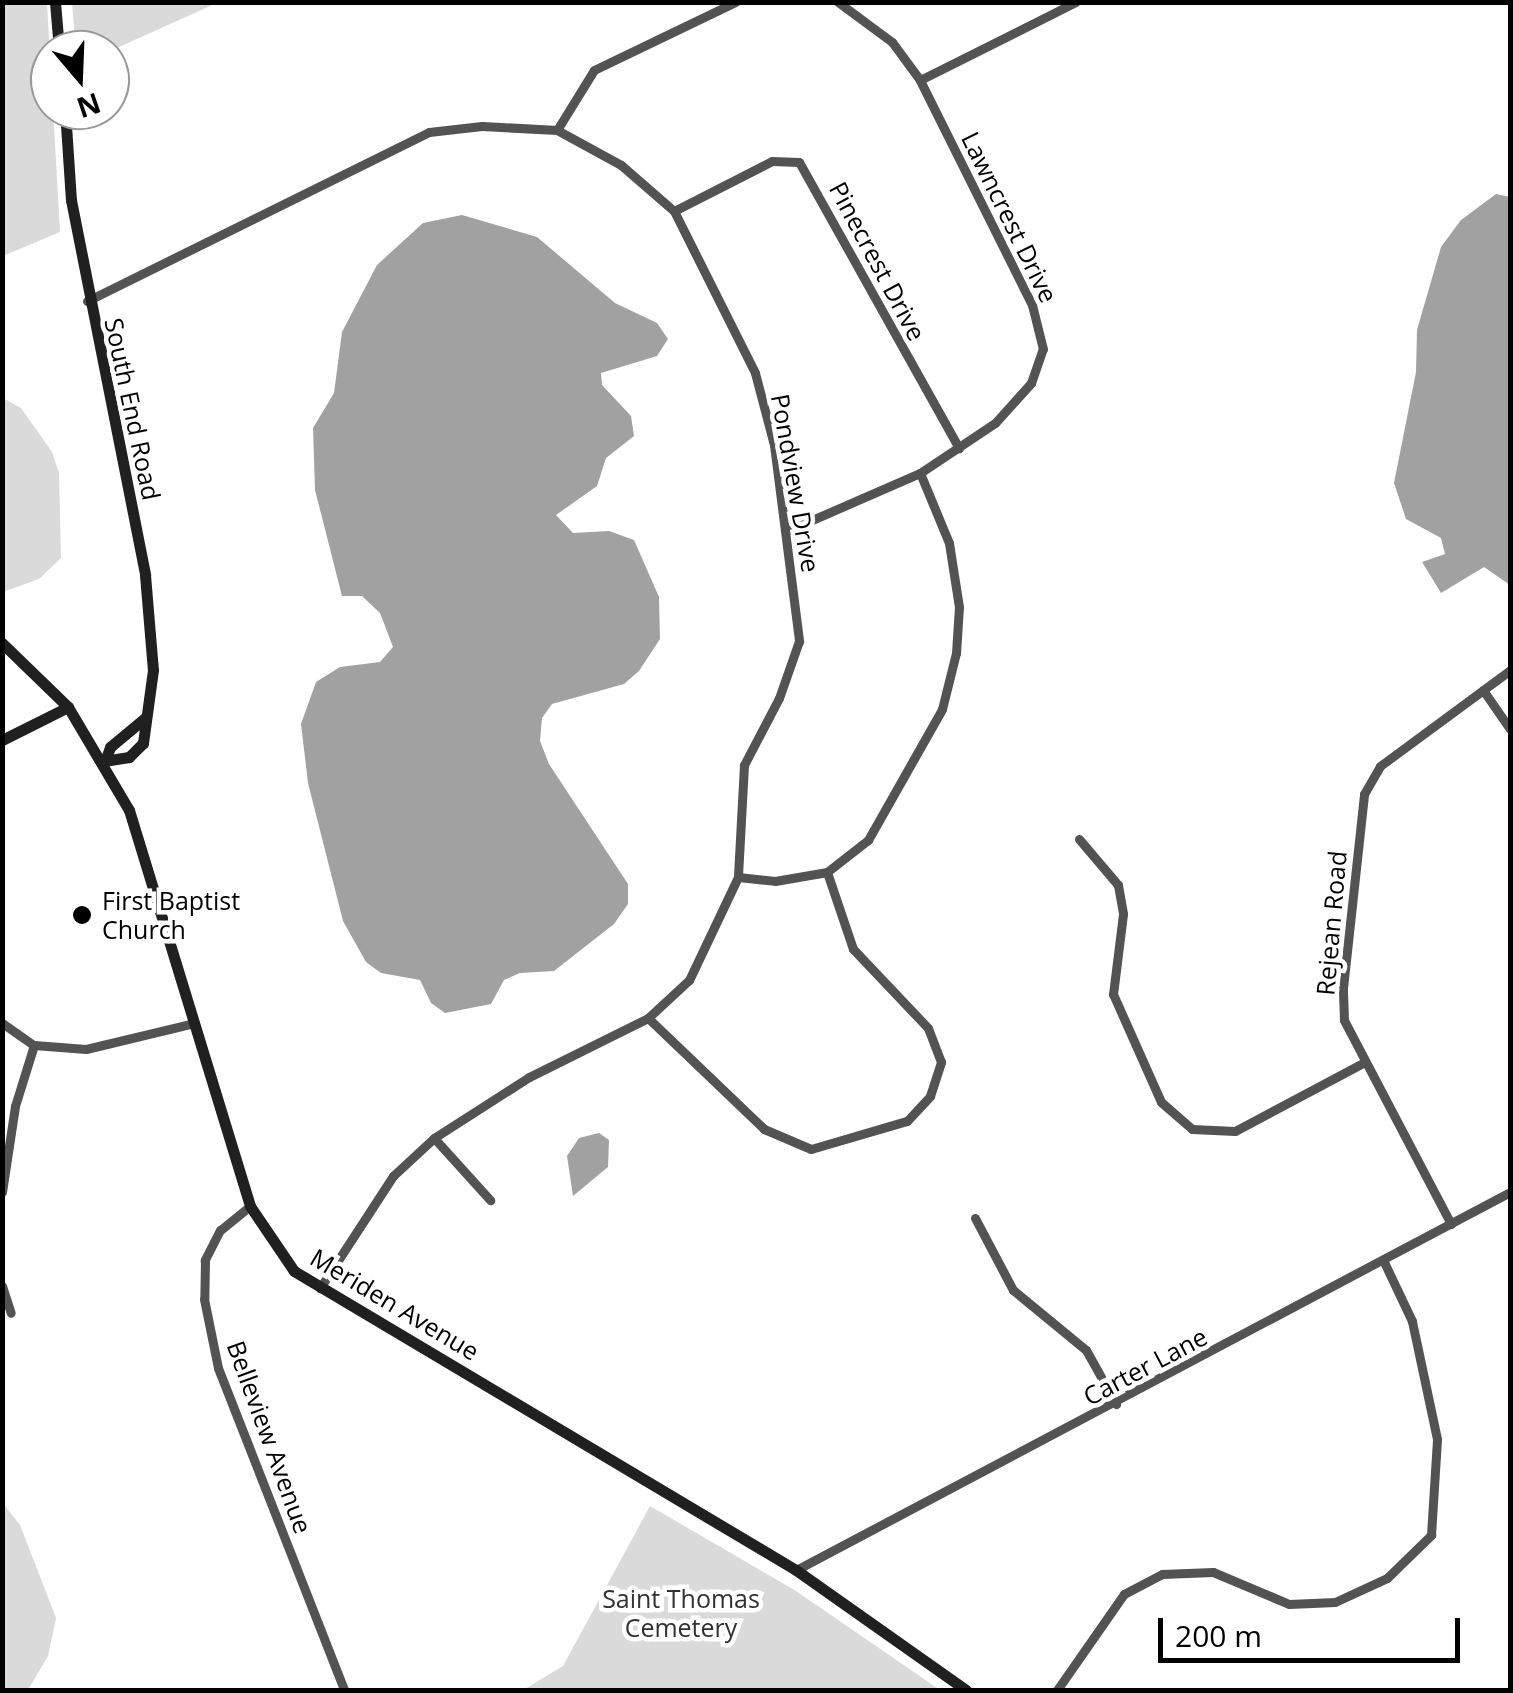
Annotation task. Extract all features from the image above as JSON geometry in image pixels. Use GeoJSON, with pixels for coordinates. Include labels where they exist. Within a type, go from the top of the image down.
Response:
{"type":"FeatureCollection","features":[{"type":"Feature","properties":{"kind":"main road"},"geometry":{"type":"LineString","coordinates":[[55,2],[57,30]]}},
{"type":"Feature","properties":{"kind":"main road","name":"South End Road"},"geometry":{"type":"LineString","coordinates":[[67,130],[88,301],[145,575],[154,670],[146,718],[148,731],[136,752],[105,761]]}},
{"type":"Feature","properties":{"kind":"main road","name":"Meriden Avenue"},"geometry":{"type":"LineString","coordinates":[[2,643],[68,707],[105,761],[141,838],[250,1206],[267,1240],[294,1271],[796,1570],[966,1690]]}},
{"type":"Feature","properties":{"kind":"main road"},"geometry":{"type":"LineString","coordinates":[[2,740],[68,707]]}},
{"type":"Feature","properties":{"kind":"main road"},"geometry":{"type":"LineString","coordinates":[[105,761],[110,747],[146,718]]}},
{"type":"Feature","properties":{"kind":"street"},"geometry":{"type":"LineString","coordinates":[[557,130],[594,70],[735,2]]}},
{"type":"Feature","properties":{"kind":"street","name":"Lawncrest Drive"},"geometry":{"type":"LineString","coordinates":[[789,530],[920,472],[995,423],[1030,383],[1043,349],[1032,306],[920,80],[892,42],[838,2]]}},
{"type":"Feature","properties":{"kind":"street"},"geometry":{"type":"LineString","coordinates":[[920,80],[1076,2]]}},
{"type":"Feature","properties":{"kind":"street","name":"Pondview Drive"},"geometry":{"type":"LineString","coordinates":[[88,301],[429,132],[482,126],[557,130],[622,164],[674,211],[754,374],[789,530],[798,641],[779,698],[744,765],[738,877],[689,980],[648,1018],[528,1077],[434,1138],[393,1176],[320,1288]]}},
{"type":"Feature","properties":{"kind":"street","name":"Pinecrest Drive"},"geometry":{"type":"LineString","coordinates":[[674,211],[772,161],[799,162],[959,448]]}},
{"type":"Feature","properties":{"kind":"street"},"geometry":{"type":"LineString","coordinates":[[738,877],[775,881],[827,872],[868,840],[905,784],[942,709],[956,653],[952,558],[920,472]]}},
{"type":"Feature","properties":{"kind":"street","name":"Rejean Road"},"geometry":{"type":"LineString","coordinates":[[1451,1224],[1344,1020],[1342,988],[1364,794],[1380,766],[1510,670]]}},
{"type":"Feature","properties":{"kind":"street"},"geometry":{"type":"LineString","coordinates":[[1483,690],[1510,729]]}},
{"type":"Feature","properties":{"kind":"street"},"geometry":{"type":"LineString","coordinates":[[1079,839],[1118,885],[1123,914],[1113,994],[1162,1102],[1192,1129],[1234,1130],[1365,1062]]}},
{"type":"Feature","properties":{"kind":"street"},"geometry":{"type":"LineString","coordinates":[[648,1018],[764,1129],[811,1149],[907,1122],[930,1096],[941,1062],[928,1028],[853,949],[827,872]]}},
{"type":"Feature","properties":{"kind":"street"},"geometry":{"type":"LineString","coordinates":[[2,1022],[34,1045],[86,1049],[194,1023]]}},
{"type":"Feature","properties":{"kind":"street"},"geometry":{"type":"LineString","coordinates":[[2,1192],[15,1106],[34,1045]]}},
{"type":"Feature","properties":{"kind":"street"},"geometry":{"type":"LineString","coordinates":[[434,1138],[490,1200]]}},
{"type":"Feature","properties":{"kind":"street","name":"Carter Lane"},"geometry":{"type":"LineString","coordinates":[[796,1570],[1116,1404],[1510,1192]]}},
{"type":"Feature","properties":{"kind":"street","name":"Belleview Avenue"},"geometry":{"type":"LineString","coordinates":[[250,1206],[220,1230],[205,1260],[204,1300],[218,1368],[344,1690]]}},
{"type":"Feature","properties":{"kind":"street"},"geometry":{"type":"LineString","coordinates":[[975,1218],[1013,1290],[1086,1350],[1116,1404]]}},
{"type":"Feature","properties":{"kind":"street"},"geometry":{"type":"LineString","coordinates":[[1057,1690],[1124,1594],[1162,1574],[1212,1572],[1289,1604],[1335,1602],[1388,1578],[1430,1535],[1437,1439],[1412,1321],[1384,1262]]}},
{"type":"Feature","properties":{"kind":"street"},"geometry":{"type":"LineString","coordinates":[[2,1286],[11,1313]]}},
{"type":"Feature","properties":{"kind":"green space"},"geometry":{"type":"Polygon","coordinates":[[[3,2],[47,3],[49,30],[30,30],[30,130],[54,130],[60,232],[3,256],[3,2]]]}},
{"type":"Feature","properties":{"kind":"green space"},"geometry":{"type":"Polygon","coordinates":[[[72,2],[217,3],[130,42],[130,30],[74,30],[72,2]]]}},
{"type":"Feature","properties":{"kind":"green space"},"geometry":{"type":"Polygon","coordinates":[[[3,398],[21,408],[52,452],[59,473],[61,558],[39,579],[3,592],[3,398]]]}},
{"type":"Feature","properties":{"kind":"green space"},"geometry":{"type":"Polygon","coordinates":[[[2,1502],[20,1525],[56,1618],[48,1656],[28,1690],[3,1690],[2,1502]]]}},
{"type":"Feature","properties":{"kind":"green space","name":"Saint Thomas Cemetery"},"geometry":{"type":"Polygon","coordinates":[[[650,1506],[796,1591],[940,1690],[523,1690],[563,1666],[650,1506]]]}},
{"type":"Feature","properties":{"kind":"shaded area"},"geometry":{"type":"Polygon","coordinates":[[[1496,194],[1510,197],[1510,585],[1484,567],[1441,593],[1422,562],[1445,554],[1441,538],[1406,519],[1394,483],[1416,372],[1417,330],[1441,247],[1461,220],[1496,194]]]}},
{"type":"Feature","properties":{"kind":"shaded area"},"geometry":{"type":"Polygon","coordinates":[[[462,215],[537,237],[615,303],[657,323],[668,339],[657,356],[601,373],[602,385],[631,416],[634,436],[606,458],[597,486],[556,515],[573,533],[609,531],[634,540],[659,597],[660,639],[639,671],[624,684],[552,704],[542,718],[540,741],[549,764],[628,884],[628,904],[614,924],[554,971],[520,973],[504,980],[491,1004],[445,1013],[431,1003],[420,980],[381,973],[366,962],[343,921],[308,783],[301,724],[316,682],[340,667],[380,662],[393,647],[380,613],[362,596],[342,596],[315,490],[313,428],[334,393],[342,332],[377,265],[423,223],[462,215]]]}},
{"type":"Feature","properties":{"kind":"shaded area"},"geometry":{"type":"Polygon","coordinates":[[[599,1133],[609,1140],[608,1167],[573,1196],[567,1156],[579,1138],[599,1133]]]}},
{"type":"Feature","properties":{"kind":"place","name":"First Baptist Church"},"geometry":{"type":"Point","coordinates":[82,915]}}]}
